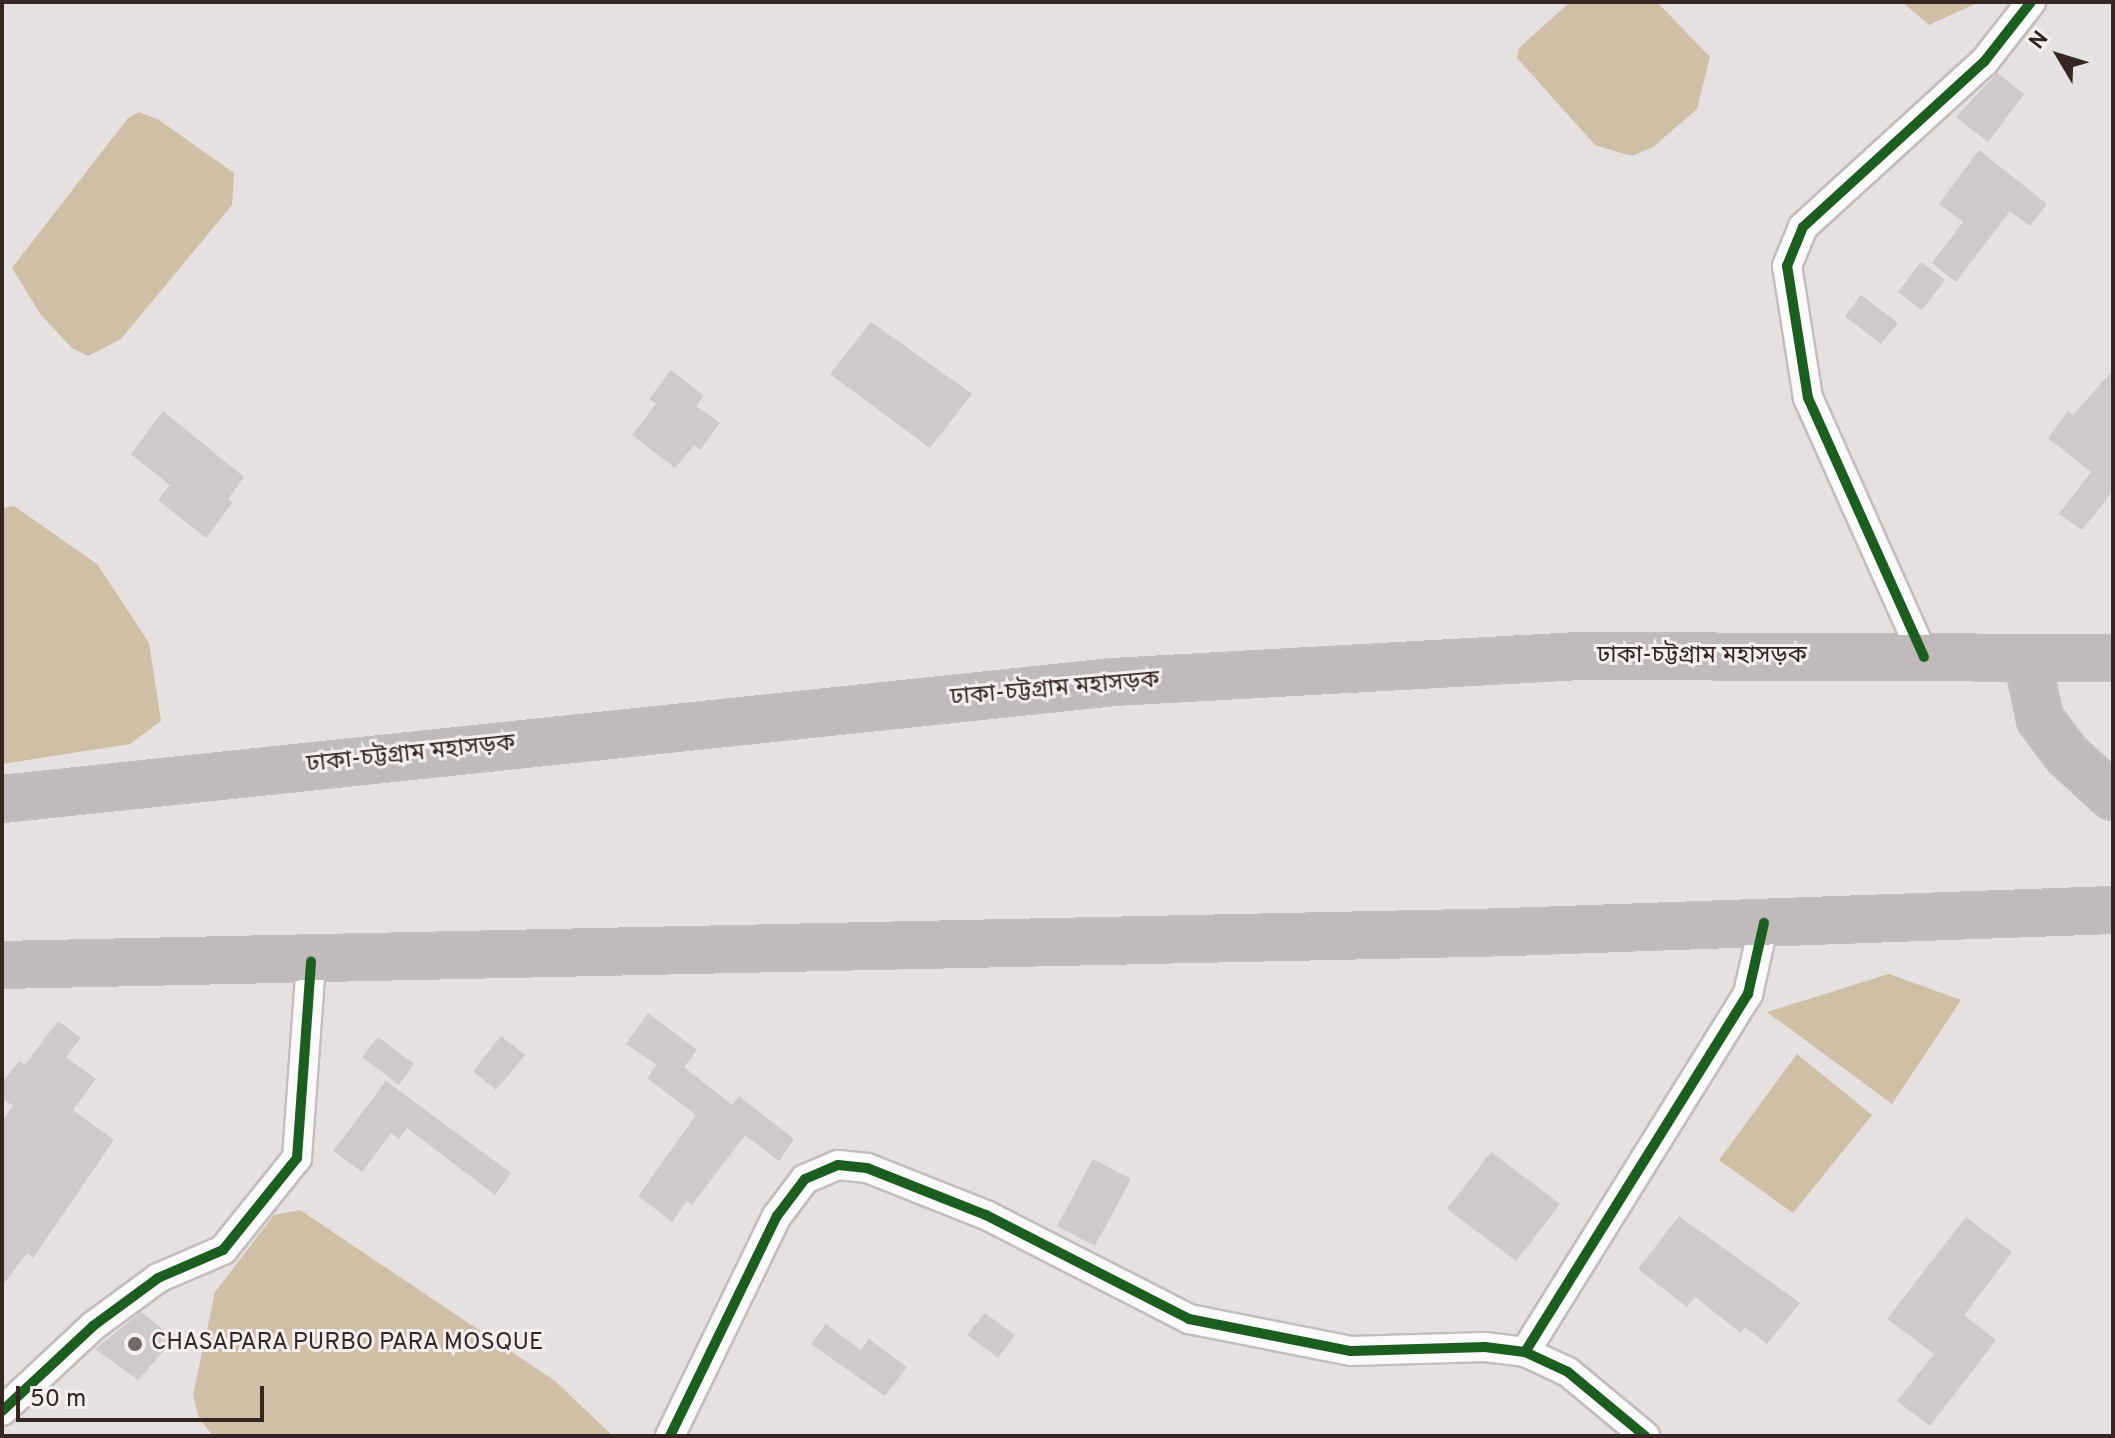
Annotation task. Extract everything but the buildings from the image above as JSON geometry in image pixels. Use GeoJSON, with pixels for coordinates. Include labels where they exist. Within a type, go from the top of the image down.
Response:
{"type":"FeatureCollection","features":[{"type":"Feature","properties":{"kind":"highway","name":"ঢাকা-চট্টগ্রাম মহাসড়ক"},"geometry":{"type":"LineString","coordinates":[[2,799],[1114,682],[1583,656],[2113,658]]}},
{"type":"Feature","properties":{"kind":"highway"},"geometry":{"type":"LineString","coordinates":[[2027,658],[2040,719],[2067,755],[2113,797]]}},
{"type":"Feature","properties":{"kind":"highway"},"geometry":{"type":"LineString","coordinates":[[2,965],[311,961],[420,954],[1764,923],[2113,910]]}},
{"type":"Feature","properties":{"kind":"street"},"geometry":{"type":"LineString","coordinates":[[1924,657],[1808,398],[1787,266],[1803,227],[1984,62],[2031,2]]}},
{"type":"Feature","properties":{"kind":"street"},"geometry":{"type":"LineString","coordinates":[[1525,1352],[1748,994],[1764,923]]}},
{"type":"Feature","properties":{"kind":"street"},"geometry":{"type":"LineString","coordinates":[[2,1411],[93,1326],[158,1278],[223,1250],[297,1158],[311,961]]}},
{"type":"Feature","properties":{"kind":"street"},"geometry":{"type":"LineString","coordinates":[[670,1436],[777,1216],[805,1179],[838,1165],[867,1168],[986,1215],[1189,1319],[1351,1351],[1485,1347],[1525,1352],[1568,1372],[1645,1436]]}},
{"type":"Feature","properties":{"kind":"shaded area"},"geometry":{"type":"Polygon","coordinates":[[[1570,2],[1657,2],[1710,57],[1697,109],[1653,147],[1632,156],[1595,145],[1517,58],[1519,48],[1570,2]]]}},
{"type":"Feature","properties":{"kind":"shaded area"},"geometry":{"type":"Polygon","coordinates":[[[1902,2],[1979,2],[1929,25],[1902,2]]]}},
{"type":"Feature","properties":{"kind":"shaded area"},"geometry":{"type":"Polygon","coordinates":[[[139,112],[159,120],[234,173],[232,205],[121,339],[88,356],[72,348],[41,315],[12,268],[128,118],[139,112]]]}},
{"type":"Feature","properties":{"kind":"shaded area"},"geometry":{"type":"Polygon","coordinates":[[[14,506],[97,564],[149,643],[161,721],[130,744],[2,764],[2,508],[14,506]]]}},
{"type":"Feature","properties":{"kind":"shaded area"},"geometry":{"type":"Polygon","coordinates":[[[1889,974],[1961,1000],[1892,1104],[1767,1012],[1889,974]]]}},
{"type":"Feature","properties":{"kind":"shaded area"},"geometry":{"type":"Polygon","coordinates":[[[1797,1054],[1872,1115],[1793,1213],[1719,1160],[1797,1054]]]}},
{"type":"Feature","properties":{"kind":"shaded area"},"geometry":{"type":"Polygon","coordinates":[[[300,1210],[555,1381],[613,1436],[213,1436],[199,1418],[193,1395],[215,1292],[274,1215],[300,1210]]]}},
{"type":"Feature","properties":{"kind":"cycle path"},"geometry":{"type":"LineString","coordinates":[[1924,657],[1808,398],[1787,266],[1803,227],[1984,62],[2031,2]]}},
{"type":"Feature","properties":{"kind":"cycle path"},"geometry":{"type":"LineString","coordinates":[[1525,1352],[1748,994],[1764,923]]}},
{"type":"Feature","properties":{"kind":"cycle path"},"geometry":{"type":"LineString","coordinates":[[2,1411],[93,1326],[158,1278],[223,1250],[297,1158],[311,961]]}},
{"type":"Feature","properties":{"kind":"cycle path"},"geometry":{"type":"LineString","coordinates":[[670,1436],[777,1216],[805,1179],[838,1165],[867,1168],[986,1215],[1189,1319],[1351,1351],[1485,1347],[1525,1352],[1568,1372],[1645,1436]]}},
{"type":"Feature","properties":{"kind":"place","name":"CHASAPARA PURBO PARA MOSQUE"},"geometry":{"type":"Point","coordinates":[135,1344]}}]}
